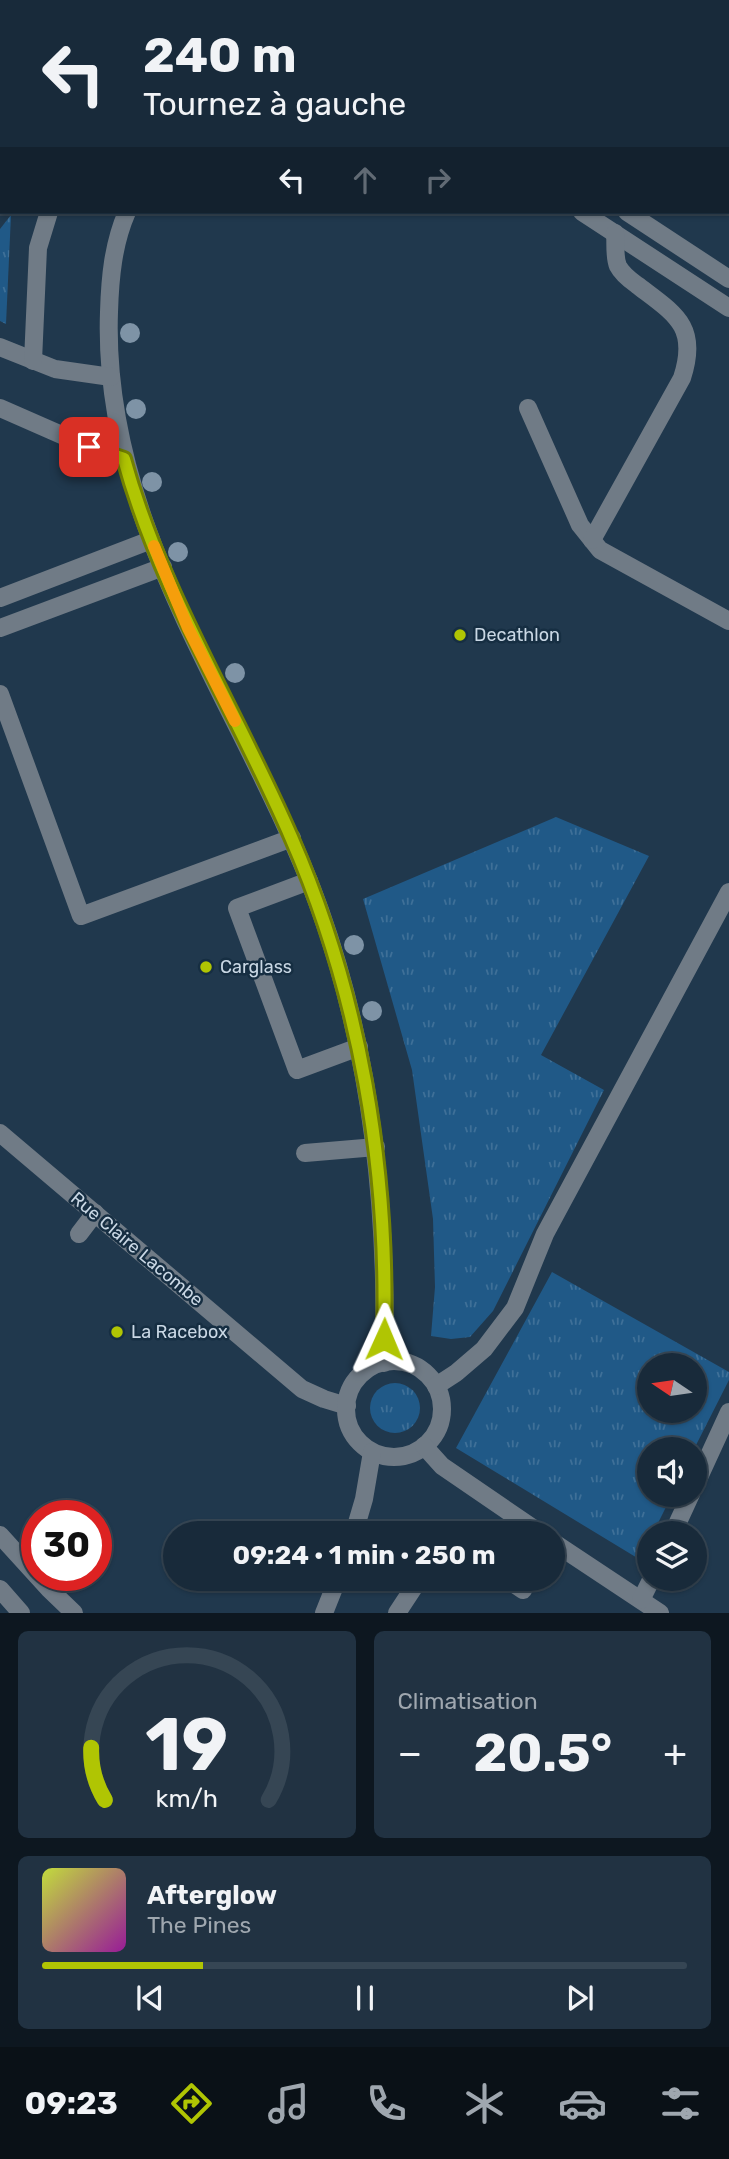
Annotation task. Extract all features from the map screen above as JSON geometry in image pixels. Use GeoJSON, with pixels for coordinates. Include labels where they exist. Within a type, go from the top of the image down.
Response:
{"type":"FeatureCollection","features":[{"type":"Feature","properties":{"kind":"street"},"geometry":{"type":"LineString","coordinates":[[33,360],[38,248],[48,214]]}},
{"type":"Feature","properties":{"kind":"street"},"geometry":{"type":"LineString","coordinates":[[126,214],[112,267],[108,339],[124,459],[141,515],[188,628],[292,838],[336,958],[359,1047],[376,1147],[385,1265],[384,1363]]}},
{"type":"Feature","properties":{"kind":"street"},"geometry":{"type":"LineString","coordinates":[[585,214],[729,308]]}},
{"type":"Feature","properties":{"kind":"street"},"geometry":{"type":"LineString","coordinates":[[630,214],[729,279]]}},
{"type":"Feature","properties":{"kind":"street"},"geometry":{"type":"LineString","coordinates":[[592,540],[682,378],[687,364],[685,331],[677,316],[627,277],[618,265],[615,233]]}},
{"type":"Feature","properties":{"kind":"street"},"geometry":{"type":"LineString","coordinates":[[0,347],[55,369],[111,377]]}},
{"type":"Feature","properties":{"kind":"street"},"geometry":{"type":"LineString","coordinates":[[0,408],[89,447],[124,459]]}},
{"type":"Feature","properties":{"kind":"street"},"geometry":{"type":"LineString","coordinates":[[528,408],[580,525],[600,550],[729,621]]}},
{"type":"Feature","properties":{"kind":"street"},"geometry":{"type":"LineString","coordinates":[[0,598],[151,540]]}},
{"type":"Feature","properties":{"kind":"street"},"geometry":{"type":"LineString","coordinates":[[0,628],[163,568]]}},
{"type":"Feature","properties":{"kind":"street"},"geometry":{"type":"LineString","coordinates":[[0,694],[81,916],[292,838]]}},
{"type":"Feature","properties":{"kind":"street"},"geometry":{"type":"LineString","coordinates":[[309,881],[237,908],[298,1070],[359,1047]]}},
{"type":"Feature","properties":{"kind":"street"},"geometry":{"type":"LineString","coordinates":[[436,1386],[484,1349],[515,1308],[545,1234],[729,892]]}},
{"type":"Feature","properties":{"kind":"street","name":"Rue Claire Lacombe"},"geometry":{"type":"LineString","coordinates":[[0,1133],[302,1389],[347,1406]]}},
{"type":"Feature","properties":{"kind":"street"},"geometry":{"type":"LineString","coordinates":[[305,1153],[376,1147]]}},
{"type":"Feature","properties":{"kind":"street"},"geometry":{"type":"LineString","coordinates":[[79,1234],[95,1213]]}},
{"type":"Feature","properties":{"kind":"street"},"geometry":{"type":"LineString","coordinates":[[399,1362],[414,1366],[426,1374],[436,1386],[442,1407],[440,1422],[434,1436],[424,1446],[403,1456],[387,1457],[372,1452],[355,1436],[348,1422],[350,1391],[358,1378],[370,1368],[399,1362]]}},
{"type":"Feature","properties":{"kind":"street"},"geometry":{"type":"LineString","coordinates":[[707,1460],[729,1412]]}},
{"type":"Feature","properties":{"kind":"street"},"geometry":{"type":"LineString","coordinates":[[424,1446],[442,1466],[522,1521]]}},
{"type":"Feature","properties":{"kind":"street"},"geometry":{"type":"LineString","coordinates":[[358,1521],[372,1452]]}},
{"type":"Feature","properties":{"kind":"street"},"geometry":{"type":"LineString","coordinates":[[0,1535],[49,1589],[75,1613]]}},
{"type":"Feature","properties":{"kind":"street"},"geometry":{"type":"LineString","coordinates":[[565,1550],[660,1613]]}},
{"type":"Feature","properties":{"kind":"street"},"geometry":{"type":"LineString","coordinates":[[0,1589],[21,1613]]}},
{"type":"Feature","properties":{"kind":"street"},"geometry":{"type":"LineString","coordinates":[[324,1613],[333,1591]]}},
{"type":"Feature","properties":{"kind":"street"},"geometry":{"type":"LineString","coordinates":[[397,1613],[411,1591]]}},
{"type":"Feature","properties":{"kind":"street"},"geometry":{"type":"LineString","coordinates":[[641,1600],[646,1591]]}},
{"type":"Feature","properties":{"kind":"green space"},"geometry":{"type":"Polygon","coordinates":[[[11,215],[6,324],[0,321],[0,229],[11,215]]]}},
{"type":"Feature","properties":{"kind":"green space"},"geometry":{"type":"Polygon","coordinates":[[[556,817],[649,856],[541,1055],[604,1090],[493,1311],[470,1337],[451,1339],[431,1336],[435,1287],[433,1219],[412,1070],[363,899],[556,817]]]}},
{"type":"Feature","properties":{"kind":"green space"},"geometry":{"type":"Polygon","coordinates":[[[552,1272],[695,1353],[637,1353],[637,1423],[707,1423],[707,1360],[729,1372],[729,1380],[700,1437],[637,1437],[637,1507],[666,1507],[659,1521],[637,1521],[637,1558],[456,1448],[552,1272]]]}},
{"type":"Feature","properties":{"kind":"green space"},"geometry":{"type":"Polygon","coordinates":[[[395,1383],[413,1390],[420,1408],[413,1426],[395,1433],[377,1426],[370,1408],[377,1390],[395,1383]]]}},
{"type":"Feature","properties":{"kind":"slow traffic"},"geometry":{"type":"LineString","coordinates":[[154,546],[188,628],[235,721]]}},
{"type":"Feature","properties":{"kind":"place","name":"Decathlon"},"geometry":{"type":"Point","coordinates":[460,635]}},
{"type":"Feature","properties":{"kind":"place","name":"Carglass"},"geometry":{"type":"Point","coordinates":[206,967]}},
{"type":"Feature","properties":{"kind":"place","name":"La Racebox"},"geometry":{"type":"Point","coordinates":[117,1332]}},
{"type":"Feature","properties":{"kind":"route"},"geometry":{"type":"LineString","coordinates":[[89,447],[124,459],[141,515],[179,607],[292,838],[336,958],[364,1069],[377,1158],[385,1265],[384,1339]]}}]}
